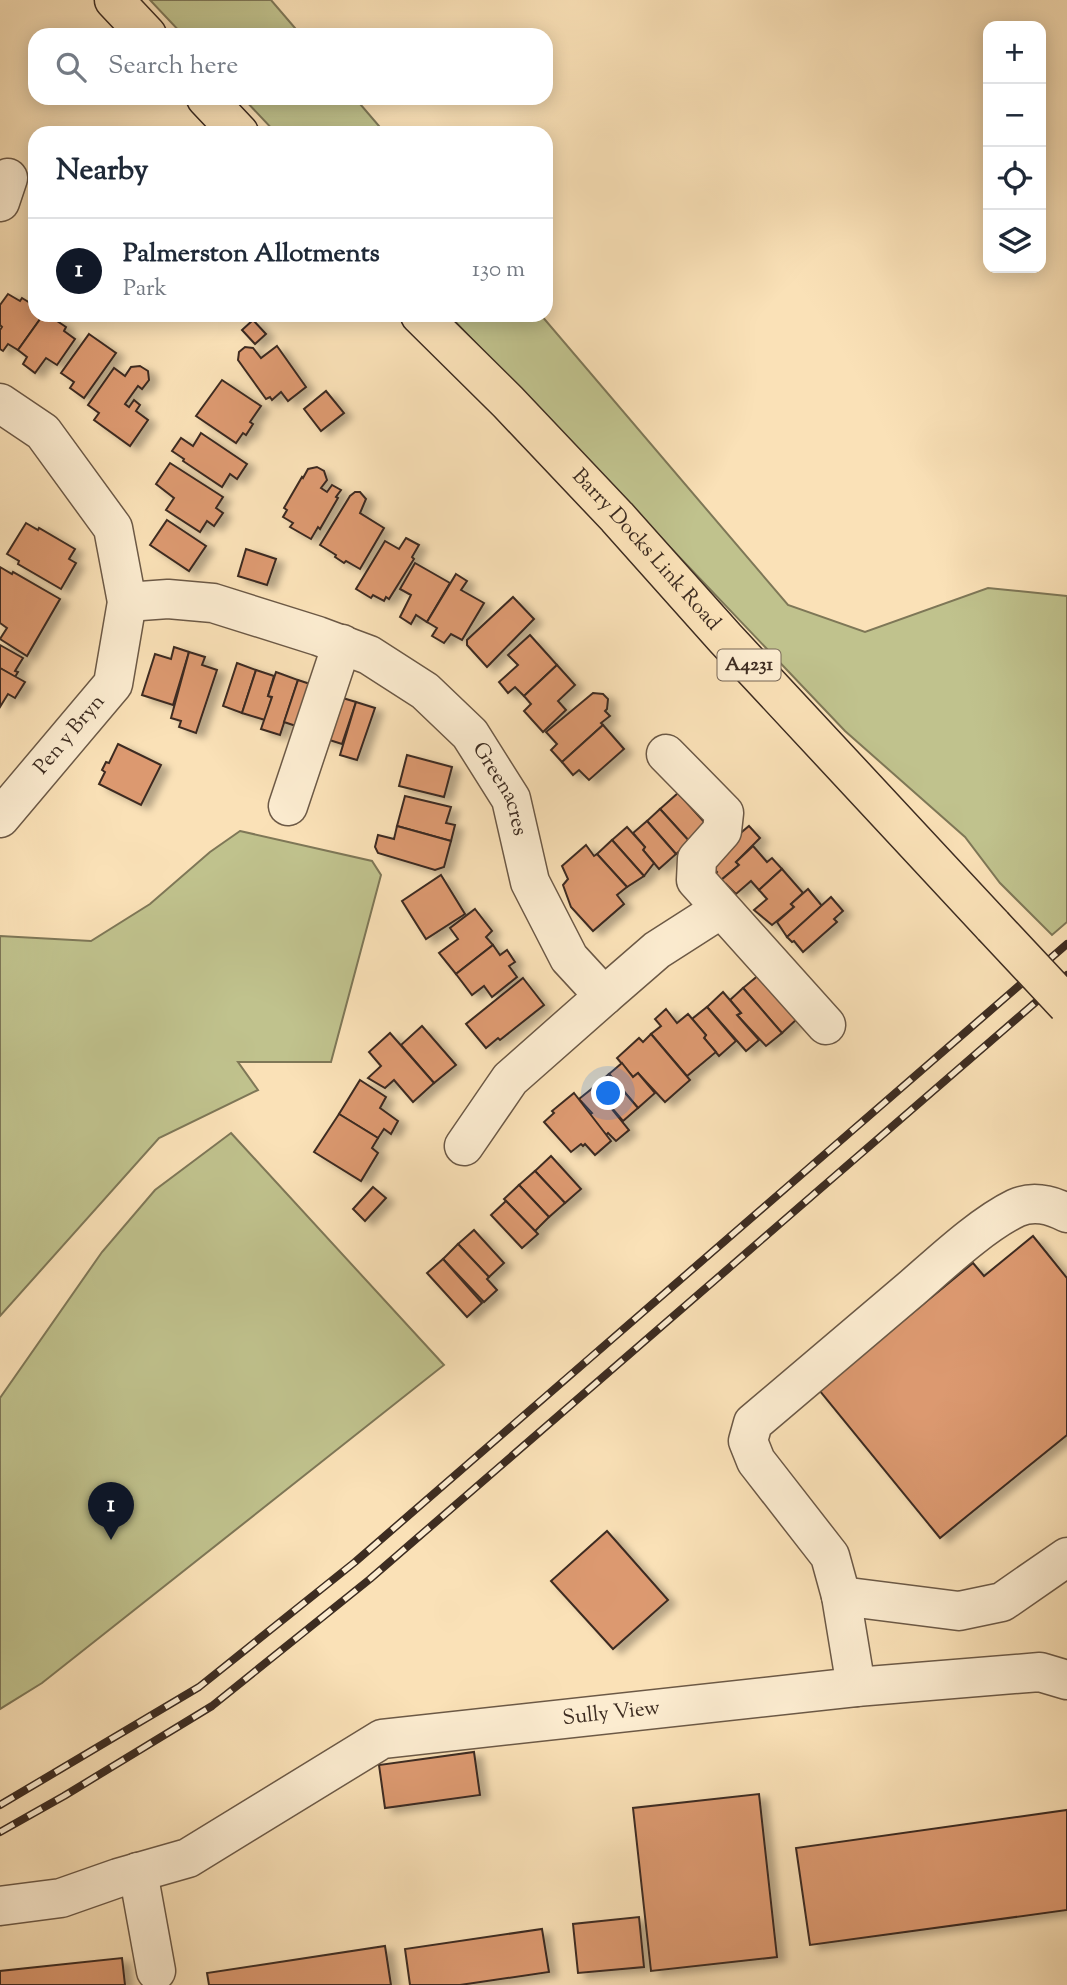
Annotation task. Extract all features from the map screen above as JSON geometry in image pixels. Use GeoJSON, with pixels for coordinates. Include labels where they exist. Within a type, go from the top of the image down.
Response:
{"type":"FeatureCollection","features":[{"type":"Feature","properties":{"kind":"main road"},"geometry":{"type":"LineString","coordinates":[[114,0],[140,28]]}},
{"type":"Feature","properties":{"kind":"main road"},"geometry":{"type":"LineString","coordinates":[[213,105],[232,126]]}},
{"type":"Feature","properties":{"kind":"main road","name":"Barry Docks Link Road"},"geometry":{"type":"LineString","coordinates":[[427,322],[508,402],[617,517],[724,638],[1067,1005]]}},
{"type":"Feature","properties":{"kind":"street"},"geometry":{"type":"LineString","coordinates":[[0,403],[43,432],[113,528],[127,602]]}},
{"type":"Feature","properties":{"kind":"street","name":"Greenacres"},"geometry":{"type":"LineString","coordinates":[[127,602],[168,600],[213,603],[369,655],[425,691],[470,734],[511,799],[530,882],[535,893],[569,958],[604,996]]}},
{"type":"Feature","properties":{"kind":"street","name":"Pen y Bryn"},"geometry":{"type":"LineString","coordinates":[[0,818],[113,684],[127,602]]}},
{"type":"Feature","properties":{"kind":"street"},"geometry":{"type":"LineString","coordinates":[[288,806],[342,644]]}},
{"type":"Feature","properties":{"kind":"street"},"geometry":{"type":"LineString","coordinates":[[666,754],[724,813],[722,831],[697,859],[696,880],[826,1025]]}},
{"type":"Feature","properties":{"kind":"street"},"geometry":{"type":"LineString","coordinates":[[464,1146],[510,1079],[657,950],[720,909]]}},
{"type":"Feature","properties":{"kind":"street"},"geometry":{"type":"LineString","coordinates":[[856,1687],[841,1596],[830,1556],[756,1461],[748,1441],[753,1423],[987,1227],[1017,1208],[1036,1203],[1067,1213]]}},
{"type":"Feature","properties":{"kind":"street"},"geometry":{"type":"LineString","coordinates":[[841,1596],[959,1611],[1002,1602],[1067,1558]]}},
{"type":"Feature","properties":{"kind":"street","name":"Sully View"},"geometry":{"type":"LineString","coordinates":[[0,1906],[61,1898],[188,1858],[382,1739],[856,1687],[1040,1672],[1067,1680]]}},
{"type":"Feature","properties":{"kind":"street"},"geometry":{"type":"LineString","coordinates":[[138,1872],[156,1971]]}},
{"type":"Feature","properties":{"kind":"green space"},"geometry":{"type":"Polygon","coordinates":[[[150,0],[271,0],[295,28],[176,28],[150,0]]]}},
{"type":"Feature","properties":{"kind":"green space"},"geometry":{"type":"Polygon","coordinates":[[[250,105],[361,105],[379,126],[269,126],[250,105]]]}},
{"type":"Feature","properties":{"kind":"green space"},"geometry":{"type":"Polygon","coordinates":[[[456,322],[547,322],[788,605],[865,632],[988,588],[1067,596],[1067,922],[1052,935],[1000,883],[965,837],[845,731],[456,322]]]}},
{"type":"Feature","properties":{"kind":"green space"},"geometry":{"type":"Polygon","coordinates":[[[240,831],[372,861],[381,875],[331,1062],[238,1062],[258,1090],[159,1138],[0,1316],[0,936],[91,941],[150,904],[210,852],[240,831]]]}},
{"type":"Feature","properties":{"kind":"green space"},"geometry":{"type":"Polygon","coordinates":[[[231,1133],[444,1365],[42,1683],[0,1709],[0,1398],[102,1252],[155,1190],[231,1133]]]}},
{"type":"Feature","properties":{"kind":"building"},"geometry":{"type":"Polygon","coordinates":[[[8,294],[20,301],[22,298],[28,302],[28,322],[38,322],[18,350],[8,344],[3,351],[0,349],[0,305],[8,294]]]}},
{"type":"Feature","properties":{"kind":"building"},"geometry":{"type":"Polygon","coordinates":[[[38,322],[58,322],[66,327],[64,331],[75,339],[57,365],[46,358],[35,373],[23,364],[27,357],[18,350],[38,322]]]}},
{"type":"Feature","properties":{"kind":"building"},"geometry":{"type":"Polygon","coordinates":[[[251,322],[255,322],[266,334],[255,344],[242,330],[251,322]]]}},
{"type":"Feature","properties":{"kind":"building"},"geometry":{"type":"Polygon","coordinates":[[[89,334],[116,353],[84,398],[70,388],[74,382],[61,373],[89,334]]]}},
{"type":"Feature","properties":{"kind":"building"},"geometry":{"type":"Polygon","coordinates":[[[277,346],[306,387],[288,401],[281,392],[272,400],[270,397],[266,399],[238,360],[239,352],[245,347],[253,348],[261,358],[277,346]]]}},
{"type":"Feature","properties":{"kind":"building"},"geometry":{"type":"Polygon","coordinates":[[[140,366],[148,371],[149,380],[142,389],[138,386],[125,404],[129,407],[134,400],[140,405],[136,411],[148,420],[130,446],[94,420],[99,413],[88,405],[114,368],[125,376],[131,367],[140,366]]]}},
{"type":"Feature","properties":{"kind":"building"},"geometry":{"type":"Polygon","coordinates":[[[222,380],[261,406],[250,422],[253,424],[246,435],[243,433],[236,443],[196,416],[222,380]]]}},
{"type":"Feature","properties":{"kind":"building"},"geometry":{"type":"Polygon","coordinates":[[[326,391],[344,413],[321,431],[304,409],[326,391]]]}},
{"type":"Feature","properties":{"kind":"building"},"geometry":{"type":"Polygon","coordinates":[[[201,433],[247,464],[237,479],[230,474],[222,487],[172,451],[181,438],[193,446],[201,433]]]}},
{"type":"Feature","properties":{"kind":"building"},"geometry":{"type":"Polygon","coordinates":[[[170,463],[223,497],[216,508],[223,513],[214,526],[207,521],[200,532],[166,510],[174,498],[156,484],[170,463]]]}},
{"type":"Feature","properties":{"kind":"building"},"geometry":{"type":"Polygon","coordinates":[[[317,467],[324,471],[327,480],[321,488],[327,492],[332,485],[341,490],[320,529],[318,527],[311,539],[290,527],[293,523],[283,517],[287,510],[284,508],[302,477],[308,469],[317,467]]]}},
{"type":"Feature","properties":{"kind":"building"},"geometry":{"type":"Polygon","coordinates":[[[355,492],[360,492],[366,499],[360,513],[384,528],[360,569],[346,561],[344,563],[320,545],[355,492]]]}},
{"type":"Feature","properties":{"kind":"building"},"geometry":{"type":"Polygon","coordinates":[[[167,520],[206,546],[189,571],[150,545],[167,520]]]}},
{"type":"Feature","properties":{"kind":"building"},"geometry":{"type":"Polygon","coordinates":[[[26,523],[75,549],[69,559],[76,563],[61,589],[18,564],[19,561],[7,554],[26,523]]]}},
{"type":"Feature","properties":{"kind":"building"},"geometry":{"type":"Polygon","coordinates":[[[406,538],[419,545],[412,557],[414,559],[389,599],[386,597],[384,601],[373,595],[371,598],[356,589],[385,541],[399,549],[406,538]]]}},
{"type":"Feature","properties":{"kind":"building"},"geometry":{"type":"Polygon","coordinates":[[[246,549],[276,559],[267,585],[238,576],[246,549]]]}},
{"type":"Feature","properties":{"kind":"building"},"geometry":{"type":"Polygon","coordinates":[[[415,563],[450,583],[427,622],[416,615],[411,624],[400,617],[411,595],[400,589],[415,563]]]}},
{"type":"Feature","properties":{"kind":"building"},"geometry":{"type":"Polygon","coordinates":[[[0,567],[60,599],[27,656],[0,639],[7,628],[0,623],[0,567]]]}},
{"type":"Feature","properties":{"kind":"building"},"geometry":{"type":"Polygon","coordinates":[[[456,574],[467,581],[461,590],[484,603],[462,640],[451,634],[444,643],[432,636],[437,628],[427,622],[456,574]]]}},
{"type":"Feature","properties":{"kind":"building"},"geometry":{"type":"Polygon","coordinates":[[[513,597],[534,619],[487,667],[467,645],[467,640],[513,597]]]}},
{"type":"Feature","properties":{"kind":"building"},"geometry":{"type":"Polygon","coordinates":[[[530,635],[557,665],[524,696],[515,687],[508,693],[499,682],[518,665],[508,655],[530,635]]]}},
{"type":"Feature","properties":{"kind":"building"},"geometry":{"type":"Polygon","coordinates":[[[0,645],[23,658],[15,671],[18,672],[15,677],[0,668],[0,645]]]}},
{"type":"Feature","properties":{"kind":"building"},"geometry":{"type":"Polygon","coordinates":[[[174,647],[189,652],[173,705],[142,695],[155,654],[171,659],[174,647]]]}},
{"type":"Feature","properties":{"kind":"building"},"geometry":{"type":"Polygon","coordinates":[[[189,652],[205,657],[202,665],[217,670],[196,733],[179,727],[181,721],[171,718],[189,652]]]}},
{"type":"Feature","properties":{"kind":"building"},"geometry":{"type":"Polygon","coordinates":[[[237,663],[256,670],[242,713],[223,706],[237,663]]]}},
{"type":"Feature","properties":{"kind":"building"},"geometry":{"type":"Polygon","coordinates":[[[557,665],[575,685],[558,701],[566,710],[543,732],[524,711],[531,704],[524,696],[557,665]]]}},
{"type":"Feature","properties":{"kind":"building"},"geometry":{"type":"Polygon","coordinates":[[[0,668],[25,682],[15,698],[8,694],[0,707],[0,668]]]}},
{"type":"Feature","properties":{"kind":"building"},"geometry":{"type":"Polygon","coordinates":[[[256,670],[274,676],[268,696],[272,697],[265,720],[242,713],[256,670]]]}},
{"type":"Feature","properties":{"kind":"building"},"geometry":{"type":"Polygon","coordinates":[[[276,672],[298,680],[280,735],[261,729],[272,697],[268,696],[276,672]]]}},
{"type":"Feature","properties":{"kind":"building"},"geometry":{"type":"Polygon","coordinates":[[[298,680],[316,686],[302,728],[284,722],[298,680]]]}},
{"type":"Feature","properties":{"kind":"building"},"geometry":{"type":"Polygon","coordinates":[[[326,693],[356,702],[342,744],[320,737],[326,693]]]}},
{"type":"Feature","properties":{"kind":"building"},"geometry":{"type":"Polygon","coordinates":[[[593,693],[603,694],[608,699],[605,711],[610,716],[562,762],[551,750],[557,744],[546,732],[593,693]]]}},
{"type":"Feature","properties":{"kind":"building"},"geometry":{"type":"Polygon","coordinates":[[[356,702],[375,708],[357,760],[340,755],[356,702]]]}},
{"type":"Feature","properties":{"kind":"building"},"geometry":{"type":"Polygon","coordinates":[[[603,725],[624,749],[589,780],[579,770],[573,775],[562,762],[603,725]]]}},
{"type":"Feature","properties":{"kind":"building"},"geometry":{"type":"Polygon","coordinates":[[[118,744],[161,765],[141,805],[99,784],[105,772],[102,770],[106,762],[109,763],[118,744]]]}},
{"type":"Feature","properties":{"kind":"building"},"geometry":{"type":"Polygon","coordinates":[[[407,755],[452,767],[444,797],[399,786],[407,755]]]}},
{"type":"Feature","properties":{"kind":"building"},"geometry":{"type":"Polygon","coordinates":[[[678,793],[725,845],[707,861],[660,809],[678,793]]]}},
{"type":"Feature","properties":{"kind":"building"},"geometry":{"type":"Polygon","coordinates":[[[405,796],[451,807],[446,823],[455,825],[451,841],[397,826],[405,796]]]}},
{"type":"Feature","properties":{"kind":"building"},"geometry":{"type":"Polygon","coordinates":[[[660,809],[690,842],[676,854],[647,821],[660,809]]]}},
{"type":"Feature","properties":{"kind":"building"},"geometry":{"type":"Polygon","coordinates":[[[647,821],[676,854],[659,869],[633,833],[647,821]]]}},
{"type":"Feature","properties":{"kind":"building"},"geometry":{"type":"Polygon","coordinates":[[[397,826],[451,841],[444,867],[435,870],[378,853],[375,847],[378,835],[394,839],[397,826]]]}},
{"type":"Feature","properties":{"kind":"building"},"geometry":{"type":"Polygon","coordinates":[[[749,826],[760,838],[736,862],[739,865],[720,881],[714,875],[717,872],[707,861],[749,826]]]}},
{"type":"Feature","properties":{"kind":"building"},"geometry":{"type":"Polygon","coordinates":[[[627,827],[645,847],[643,850],[654,863],[644,876],[612,840],[627,827]]]}},
{"type":"Feature","properties":{"kind":"building"},"geometry":{"type":"Polygon","coordinates":[[[612,840],[644,876],[627,887],[597,854],[612,840]]]}},
{"type":"Feature","properties":{"kind":"building"},"geometry":{"type":"Polygon","coordinates":[[[586,845],[627,887],[617,895],[624,904],[593,931],[571,907],[563,885],[568,879],[562,866],[586,845]]]}},
{"type":"Feature","properties":{"kind":"building"},"geometry":{"type":"Polygon","coordinates":[[[753,846],[767,862],[772,858],[782,869],[759,890],[751,881],[736,894],[720,881],[739,865],[736,862],[753,846]]]}},
{"type":"Feature","properties":{"kind":"building"},"geometry":{"type":"Polygon","coordinates":[[[782,869],[803,893],[791,904],[794,907],[772,925],[754,910],[767,899],[759,890],[782,869]]]}},
{"type":"Feature","properties":{"kind":"building"},"geometry":{"type":"Polygon","coordinates":[[[441,875],[465,914],[426,939],[402,901],[441,875]]]}},
{"type":"Feature","properties":{"kind":"building"},"geometry":{"type":"Polygon","coordinates":[[[808,889],[822,906],[787,937],[777,922],[794,907],[791,904],[808,889]]]}},
{"type":"Feature","properties":{"kind":"building"},"geometry":{"type":"Polygon","coordinates":[[[831,897],[843,911],[834,919],[837,922],[803,952],[787,937],[831,897]]]}},
{"type":"Feature","properties":{"kind":"building"},"geometry":{"type":"Polygon","coordinates":[[[475,909],[492,931],[486,937],[493,945],[456,974],[439,953],[458,939],[450,928],[475,909]]]}},
{"type":"Feature","properties":{"kind":"building"},"geometry":{"type":"Polygon","coordinates":[[[493,945],[500,955],[507,950],[515,962],[509,966],[517,977],[492,997],[484,986],[472,995],[456,974],[493,945]]]}},
{"type":"Feature","properties":{"kind":"building"},"geometry":{"type":"Polygon","coordinates":[[[760,974],[797,1019],[782,1033],[743,988],[760,974]]]}},
{"type":"Feature","properties":{"kind":"building"},"geometry":{"type":"Polygon","coordinates":[[[523,978],[544,1005],[486,1048],[466,1024],[523,978]]]}},
{"type":"Feature","properties":{"kind":"building"},"geometry":{"type":"Polygon","coordinates":[[[743,988],[782,1033],[766,1046],[737,1015],[741,1013],[730,1000],[743,988]]]}},
{"type":"Feature","properties":{"kind":"building"},"geometry":{"type":"Polygon","coordinates":[[[723,992],[741,1013],[737,1015],[759,1040],[746,1051],[707,1007],[723,992]]]}},
{"type":"Feature","properties":{"kind":"building"},"geometry":{"type":"Polygon","coordinates":[[[707,1007],[736,1041],[719,1056],[692,1019],[707,1007]]]}},
{"type":"Feature","properties":{"kind":"building"},"geometry":{"type":"Polygon","coordinates":[[[666,1009],[677,1023],[688,1014],[716,1052],[687,1076],[651,1034],[661,1026],[655,1019],[666,1009]]]}},
{"type":"Feature","properties":{"kind":"building"},"geometry":{"type":"Polygon","coordinates":[[[422,1026],[456,1065],[434,1083],[401,1045],[422,1026]]]}},
{"type":"Feature","properties":{"kind":"building"},"geometry":{"type":"Polygon","coordinates":[[[390,1033],[434,1083],[413,1102],[394,1080],[385,1088],[368,1078],[381,1066],[369,1052],[390,1033]]]}},
{"type":"Feature","properties":{"kind":"building"},"geometry":{"type":"Polygon","coordinates":[[[651,1034],[690,1080],[665,1102],[638,1073],[633,1077],[617,1058],[639,1038],[643,1042],[651,1034]]]}},
{"type":"Feature","properties":{"kind":"building"},"geometry":{"type":"Polygon","coordinates":[[[622,1063],[633,1077],[638,1073],[655,1093],[638,1108],[609,1074],[622,1063]]]}},
{"type":"Feature","properties":{"kind":"building"},"geometry":{"type":"Polygon","coordinates":[[[609,1074],[638,1108],[623,1121],[594,1087],[609,1074]]]}},
{"type":"Feature","properties":{"kind":"building"},"geometry":{"type":"Polygon","coordinates":[[[360,1080],[386,1097],[380,1108],[398,1121],[391,1134],[384,1129],[378,1138],[339,1114],[360,1080]]]}},
{"type":"Feature","properties":{"kind":"building"},"geometry":{"type":"Polygon","coordinates":[[[594,1087],[629,1130],[616,1141],[608,1133],[606,1135],[579,1099],[594,1087]]]}},
{"type":"Feature","properties":{"kind":"building"},"geometry":{"type":"Polygon","coordinates":[[[574,1093],[611,1141],[595,1155],[585,1144],[571,1152],[544,1122],[554,1113],[552,1111],[574,1093]]]}},
{"type":"Feature","properties":{"kind":"building"},"geometry":{"type":"Polygon","coordinates":[[[339,1114],[378,1138],[372,1148],[378,1153],[361,1181],[314,1152],[339,1114]]]}},
{"type":"Feature","properties":{"kind":"building"},"geometry":{"type":"Polygon","coordinates":[[[551,1156],[581,1189],[565,1203],[535,1171],[551,1156]]]}},
{"type":"Feature","properties":{"kind":"building"},"geometry":{"type":"Polygon","coordinates":[[[535,1171],[565,1203],[549,1217],[519,1185],[535,1171]]]}},
{"type":"Feature","properties":{"kind":"building"},"geometry":{"type":"Polygon","coordinates":[[[519,1185],[549,1217],[535,1231],[504,1199],[519,1185]]]}},
{"type":"Feature","properties":{"kind":"building"},"geometry":{"type":"Polygon","coordinates":[[[373,1187],[386,1198],[365,1221],[353,1209],[373,1187]]]}},
{"type":"Feature","properties":{"kind":"building"},"geometry":{"type":"Polygon","coordinates":[[[506,1201],[538,1234],[522,1248],[491,1215],[506,1201]]]}},
{"type":"Feature","properties":{"kind":"building"},"geometry":{"type":"Polygon","coordinates":[[[474,1230],[504,1263],[489,1277],[458,1244],[474,1230]]]}},
{"type":"Feature","properties":{"kind":"building"},"geometry":{"type":"Polygon","coordinates":[[[1033,1236],[1067,1278],[1067,1435],[940,1538],[819,1390],[973,1263],[984,1276],[1033,1236]]]}},
{"type":"Feature","properties":{"kind":"building"},"geometry":{"type":"Polygon","coordinates":[[[458,1244],[489,1277],[487,1279],[497,1290],[484,1302],[443,1259],[458,1244]]]}},
{"type":"Feature","properties":{"kind":"building"},"geometry":{"type":"Polygon","coordinates":[[[443,1259],[482,1303],[467,1317],[427,1273],[443,1259]]]}},
{"type":"Feature","properties":{"kind":"building"},"geometry":{"type":"Polygon","coordinates":[[[607,1531],[668,1600],[613,1649],[551,1581],[607,1531]]]}},
{"type":"Feature","properties":{"kind":"building"},"geometry":{"type":"Polygon","coordinates":[[[474,1752],[480,1795],[385,1808],[379,1765],[474,1752]]]}},
{"type":"Feature","properties":{"kind":"building"},"geometry":{"type":"Polygon","coordinates":[[[759,1794],[777,1957],[651,1971],[633,1808],[759,1794]]]}},
{"type":"Feature","properties":{"kind":"building"},"geometry":{"type":"Polygon","coordinates":[[[1067,1810],[1067,1910],[810,1945],[796,1848],[1067,1810]]]}},
{"type":"Feature","properties":{"kind":"building"},"geometry":{"type":"Polygon","coordinates":[[[639,1917],[644,1967],[578,1973],[573,1924],[639,1917]]]}},
{"type":"Feature","properties":{"kind":"building"},"geometry":{"type":"Polygon","coordinates":[[[542,1929],[549,1972],[460,1985],[410,1985],[405,1949],[542,1929]]]}},
{"type":"Feature","properties":{"kind":"building"},"geometry":{"type":"Polygon","coordinates":[[[385,1946],[391,1985],[209,1985],[207,1973],[385,1946]]]}},
{"type":"Feature","properties":{"kind":"building"},"geometry":{"type":"Polygon","coordinates":[[[122,1958],[125,1985],[0,1985],[0,1971],[122,1958]]]}},
{"type":"Feature","properties":{"kind":"railway"},"geometry":{"type":"LineString","coordinates":[[0,1805],[199,1687],[355,1562],[1067,944]]}},
{"type":"Feature","properties":{"kind":"railway"},"geometry":{"type":"LineString","coordinates":[[0,1832],[212,1706],[370,1579],[1067,975]]}},
{"type":"Feature","properties":{"kind":"place","name":"Palmerston Allotments"},"geometry":{"type":"Point","coordinates":[111,1540]}}]}
